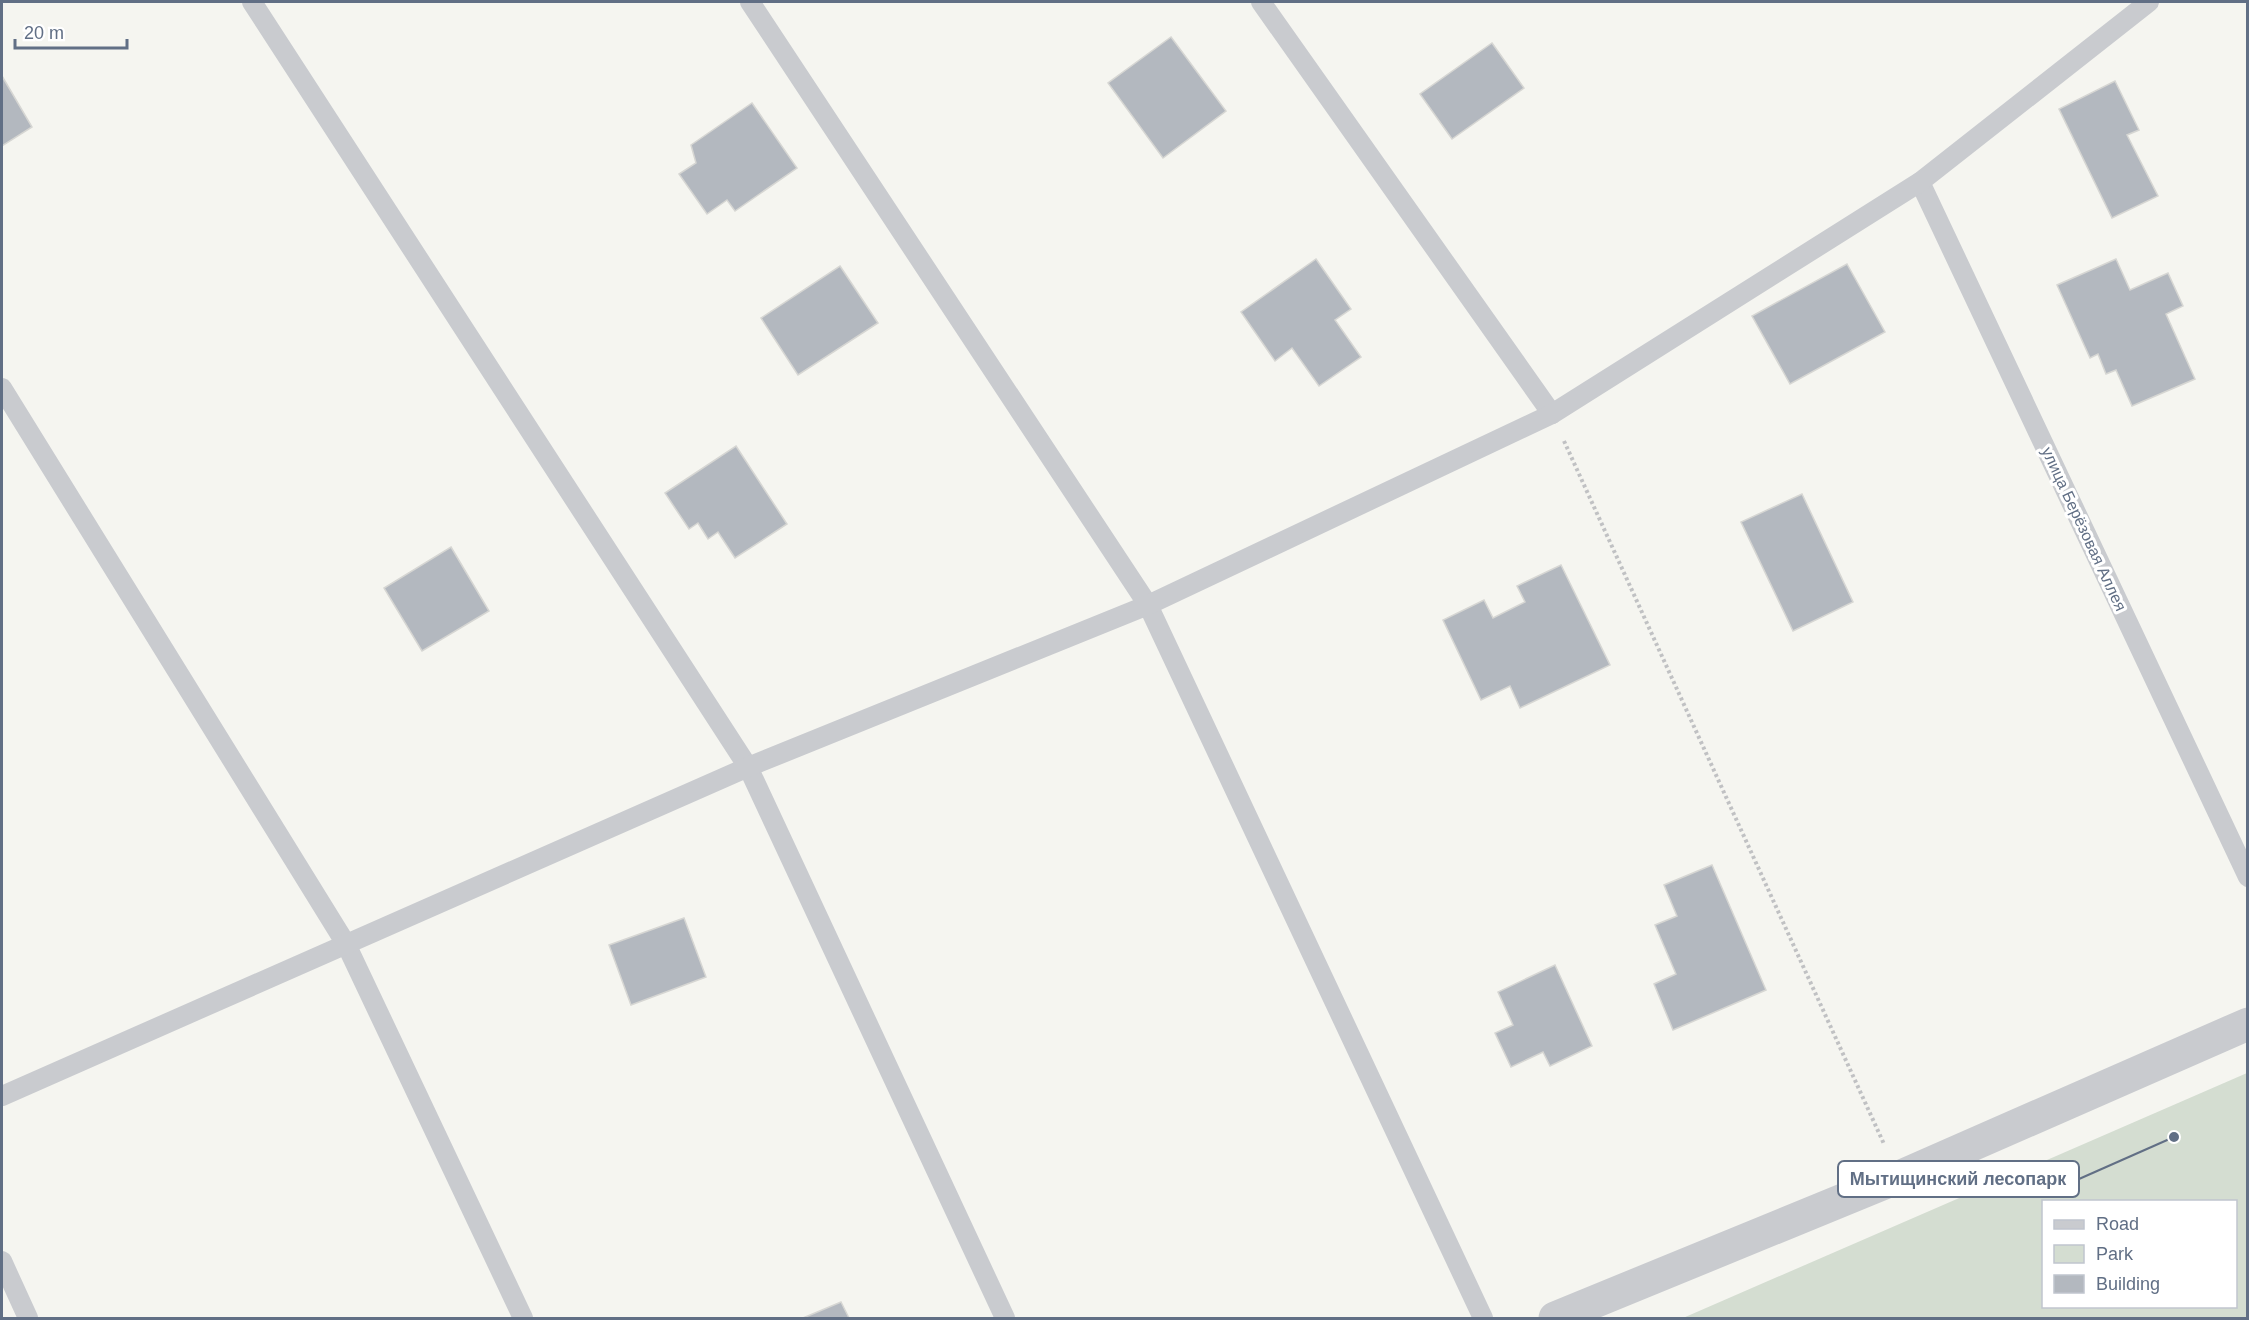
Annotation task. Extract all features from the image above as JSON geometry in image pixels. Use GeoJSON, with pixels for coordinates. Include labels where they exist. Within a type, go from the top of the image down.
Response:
{"type":"FeatureCollection","features":[{"type":"Feature","properties":{"kind":"street"},"geometry":{"type":"LineString","coordinates":[[1555,1318],[1899,1177],[2247,1024]]}},
{"type":"Feature","properties":{"kind":"lane"},"geometry":{"type":"LineString","coordinates":[[252,2],[748,766],[1005,1318]]}},
{"type":"Feature","properties":{"kind":"lane"},"geometry":{"type":"LineString","coordinates":[[750,2],[1149,605],[1483,1318]]}},
{"type":"Feature","properties":{"kind":"lane"},"geometry":{"type":"LineString","coordinates":[[1262,2],[1552,414]]}},
{"type":"Feature","properties":{"kind":"lane"},"geometry":{"type":"LineString","coordinates":[[2,1096],[748,766],[1149,605],[1552,414],[1920,182],[2149,2]]}},
{"type":"Feature","properties":{"kind":"lane","name":"улица Берёзовая Аллея"},"geometry":{"type":"LineString","coordinates":[[1920,182],[2247,877]]}},
{"type":"Feature","properties":{"kind":"lane"},"geometry":{"type":"LineString","coordinates":[[2,388],[346,944],[523,1318]]}},
{"type":"Feature","properties":{"kind":"lane"},"geometry":{"type":"LineString","coordinates":[[2,1260],[28,1318]]}},
{"type":"Feature","properties":{"kind":"path"},"geometry":{"type":"LineString","coordinates":[[1552,414],[1899,1177]]}},
{"type":"Feature","properties":{"kind":"green space"},"geometry":{"type":"Polygon","coordinates":[[[2247,1073],[2247,1318],[1683,1318],[2247,1073]]]}},
{"type":"Feature","properties":{"kind":"building"},"geometry":{"type":"Polygon","coordinates":[[[1171,37],[1226,111],[1163,158],[1108,83],[1171,37]]]}},
{"type":"Feature","properties":{"kind":"building"},"geometry":{"type":"Polygon","coordinates":[[[1492,43],[1524,88],[1452,139],[1420,94],[1492,43]]]}},
{"type":"Feature","properties":{"kind":"building"},"geometry":{"type":"Polygon","coordinates":[[[2,76],[32,127],[2,146],[2,76]]]}},
{"type":"Feature","properties":{"kind":"building"},"geometry":{"type":"Polygon","coordinates":[[[2115,81],[2139,130],[2127,135],[2158,196],[2112,218],[2059,109],[2115,81]]]}},
{"type":"Feature","properties":{"kind":"building"},"geometry":{"type":"Polygon","coordinates":[[[752,103],[797,168],[735,211],[727,200],[707,214],[679,174],[696,163],[691,145],[752,103]]]}},
{"type":"Feature","properties":{"kind":"building"},"geometry":{"type":"Polygon","coordinates":[[[1316,259],[1351,309],[1335,320],[1361,357],[1319,386],[1292,348],[1275,361],[1241,312],[1316,259]]]}},
{"type":"Feature","properties":{"kind":"building"},"geometry":{"type":"Polygon","coordinates":[[[2116,259],[2130,290],[2168,273],[2183,306],[2166,314],[2195,379],[2132,406],[2116,370],[2106,374],[2098,354],[2090,358],[2057,285],[2116,259]]]}},
{"type":"Feature","properties":{"kind":"building"},"geometry":{"type":"Polygon","coordinates":[[[1847,264],[1885,332],[1790,384],[1752,316],[1847,264]]]}},
{"type":"Feature","properties":{"kind":"building"},"geometry":{"type":"Polygon","coordinates":[[[840,266],[878,323],[798,375],[761,318],[840,266]]]}},
{"type":"Feature","properties":{"kind":"building"},"geometry":{"type":"Polygon","coordinates":[[[736,446],[787,524],[735,558],[718,532],[708,539],[698,523],[689,529],[665,493],[736,446]]]}},
{"type":"Feature","properties":{"kind":"building"},"geometry":{"type":"Polygon","coordinates":[[[1802,494],[1853,602],[1793,631],[1741,522],[1802,494]]]}},
{"type":"Feature","properties":{"kind":"building"},"geometry":{"type":"Polygon","coordinates":[[[451,547],[489,611],[422,651],[384,588],[451,547]]]}},
{"type":"Feature","properties":{"kind":"building"},"geometry":{"type":"Polygon","coordinates":[[[1561,565],[1610,665],[1520,708],[1510,686],[1481,700],[1443,620],[1484,600],[1493,618],[1525,602],[1517,586],[1561,565]]]}},
{"type":"Feature","properties":{"kind":"building"},"geometry":{"type":"Polygon","coordinates":[[[1712,865],[1766,990],[1673,1030],[1654,984],[1676,974],[1655,925],[1677,916],[1664,885],[1712,865]]]}},
{"type":"Feature","properties":{"kind":"building"},"geometry":{"type":"Polygon","coordinates":[[[684,918],[706,977],[631,1005],[609,945],[684,918]]]}},
{"type":"Feature","properties":{"kind":"building"},"geometry":{"type":"Polygon","coordinates":[[[1555,965],[1592,1046],[1550,1066],[1543,1052],[1511,1067],[1495,1033],[1513,1025],[1498,992],[1555,965]]]}},
{"type":"Feature","properties":{"kind":"building"},"geometry":{"type":"Polygon","coordinates":[[[841,1302],[849,1318],[803,1318],[841,1302]]]}},
{"type":"Feature","properties":{"kind":"place","name":"Мытищинский лесопарк"},"geometry":{"type":"Point","coordinates":[2174,1137]}}]}
